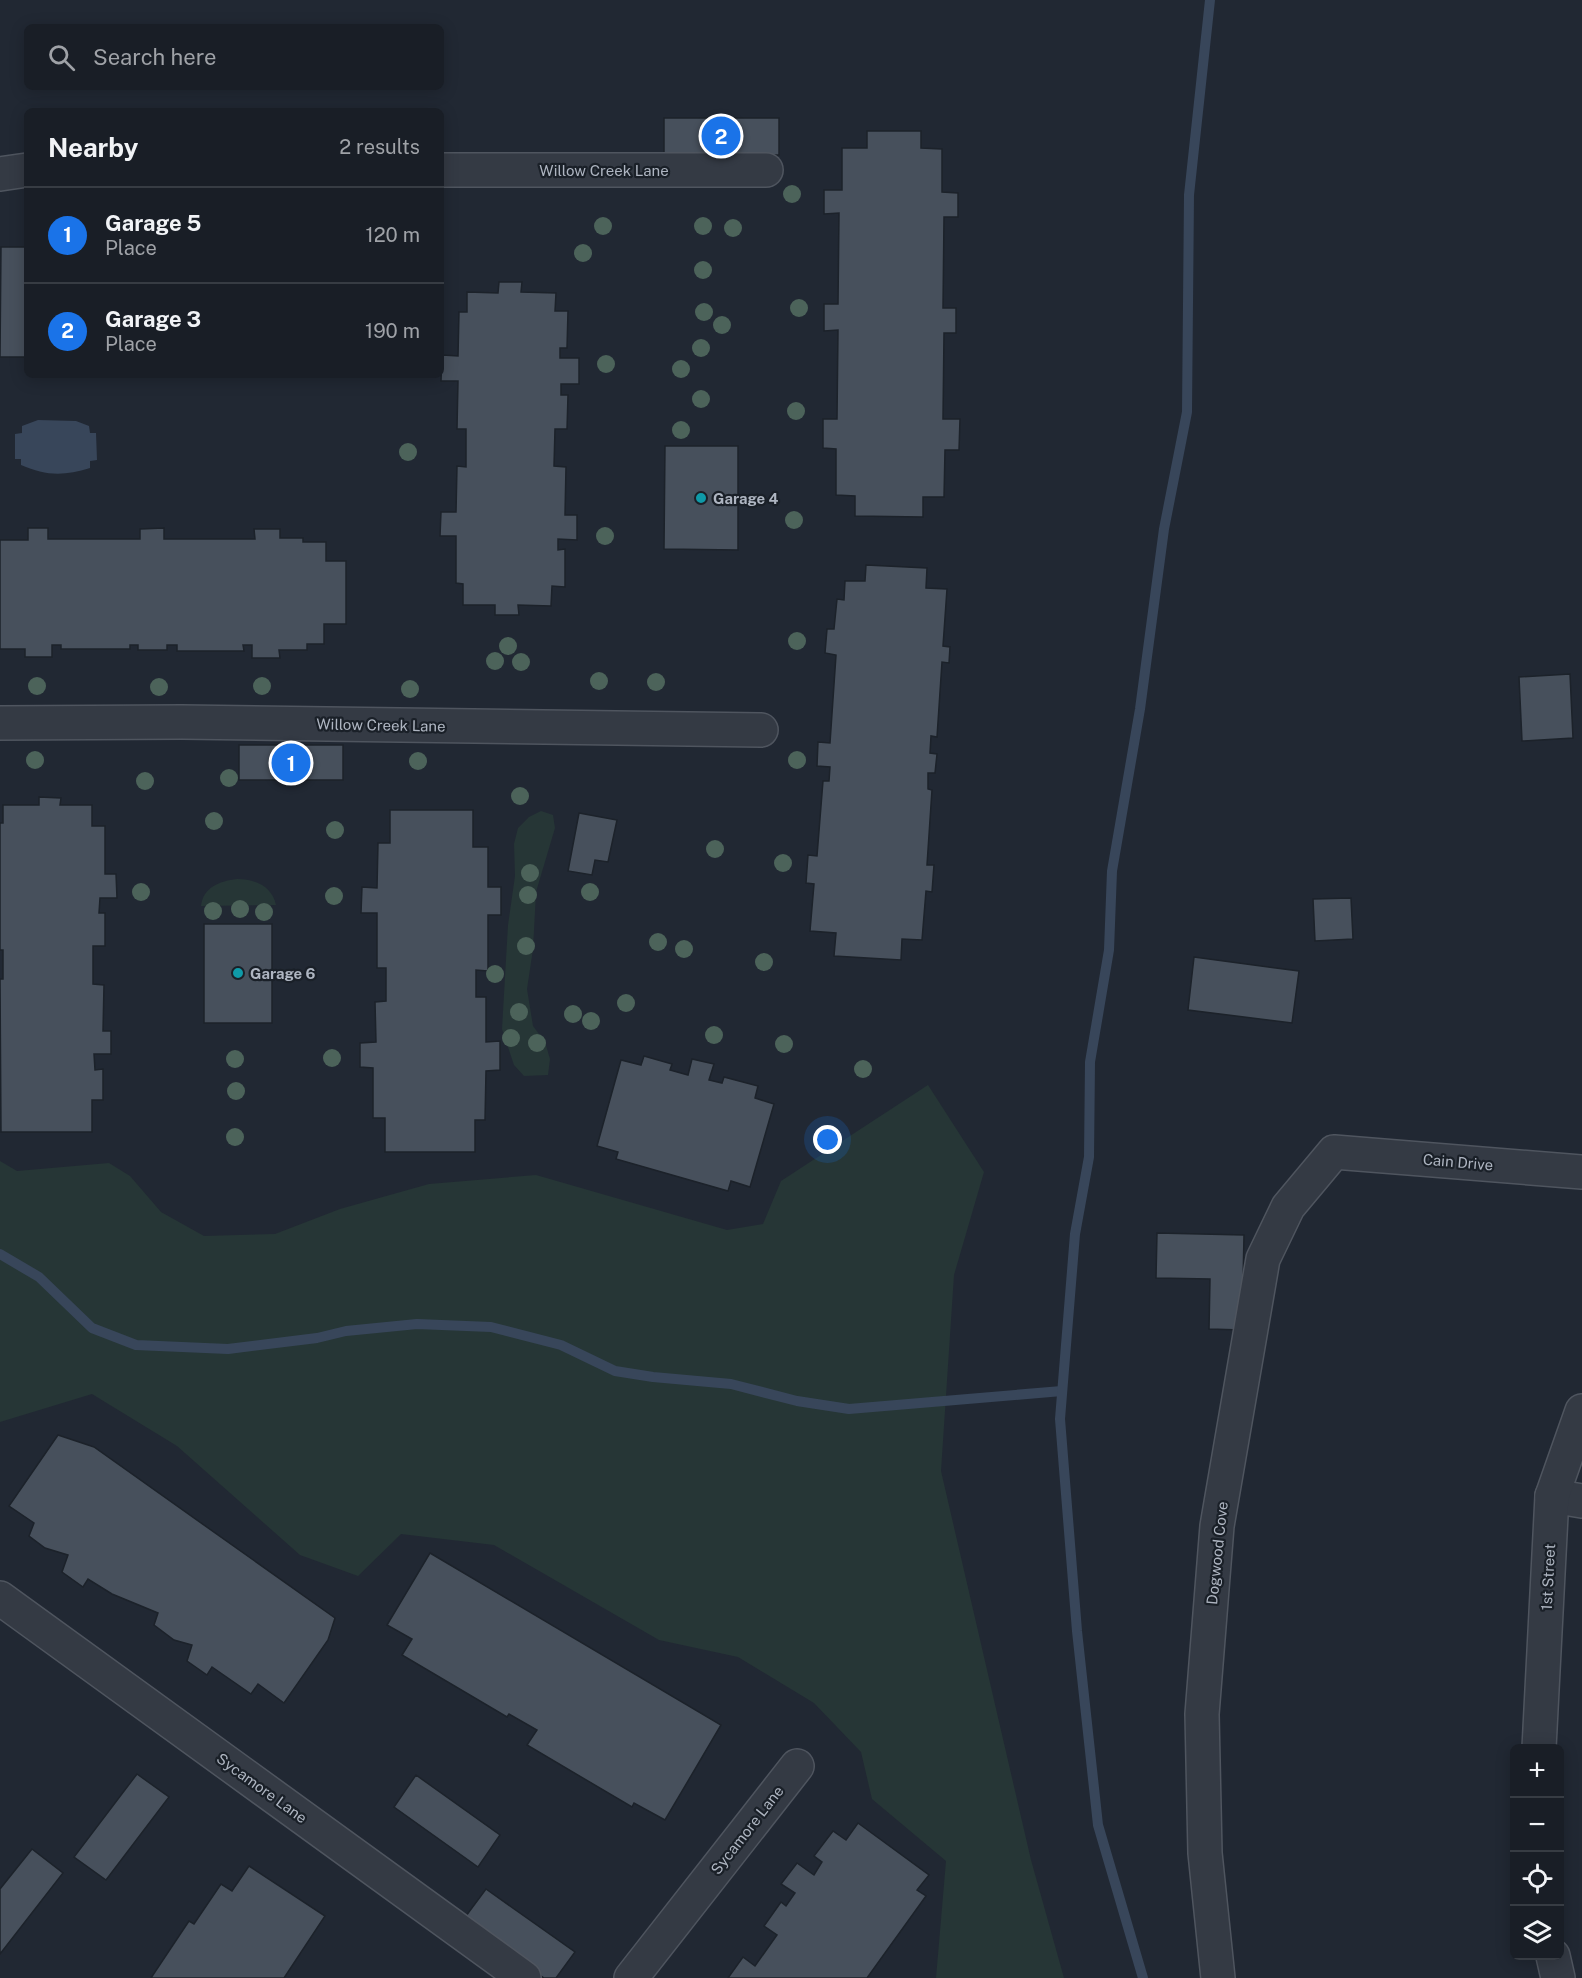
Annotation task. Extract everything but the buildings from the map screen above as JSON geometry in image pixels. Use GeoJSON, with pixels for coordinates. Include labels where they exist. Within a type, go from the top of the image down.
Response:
{"type":"FeatureCollection","features":[{"type":"Feature","properties":{"kind":"street"},"geometry":{"type":"LineString","coordinates":[[0,174],[24,170]]}},
{"type":"Feature","properties":{"kind":"street","name":"Willow Creek Lane"},"geometry":{"type":"LineString","coordinates":[[444,170],[766,170]]}},
{"type":"Feature","properties":{"kind":"street","name":"Willow Creek Lane"},"geometry":{"type":"LineString","coordinates":[[0,723],[182,722],[761,730]]}},
{"type":"Feature","properties":{"kind":"street","name":"Cain Drive"},"geometry":{"type":"LineString","coordinates":[[1334,1152],[1582,1172]]}},
{"type":"Feature","properties":{"kind":"street","name":"Dogwood Cove"},"geometry":{"type":"LineString","coordinates":[[1218,1978],[1205,1853],[1202,1714],[1217,1526],[1263,1259],[1288,1207],[1334,1152]]}},
{"type":"Feature","properties":{"kind":"street","name":"1st Street"},"geometry":{"type":"LineString","coordinates":[[1540,1744],[1567,1499],[1582,1411]]}},
{"type":"Feature","properties":{"kind":"street","name":"Sycamore Lane"},"geometry":{"type":"LineString","coordinates":[[0,1598],[524,1978]]}},
{"type":"Feature","properties":{"kind":"street","name":"Sycamore Lane"},"geometry":{"type":"LineString","coordinates":[[631,1978],[797,1766]]}},
{"type":"Feature","properties":{"kind":"street"},"geometry":{"type":"LineString","coordinates":[[1554,1960],[1558,1978]]}},
{"type":"Feature","properties":{"kind":"shaded area"},"geometry":{"type":"Polygon","coordinates":[[[541,811],[553,815],[555,828],[536,892],[533,949],[527,989],[533,1026],[545,1042],[550,1059],[548,1075],[524,1076],[514,1065],[502,1029],[508,925],[515,876],[514,844],[518,828],[529,817],[541,811]]]}},
{"type":"Feature","properties":{"kind":"shaded area"},"geometry":{"type":"Polygon","coordinates":[[[237,879],[250,880],[267,888],[276,905],[201,906],[205,894],[213,886],[237,879]]]}},
{"type":"Feature","properties":{"kind":"shaded area"},"geometry":{"type":"Polygon","coordinates":[[[928,1085],[984,1172],[954,1275],[941,1471],[1031,1860],[1064,1978],[936,1978],[946,1861],[872,1799],[861,1752],[814,1703],[738,1657],[659,1640],[494,1545],[401,1534],[358,1576],[300,1555],[177,1446],[92,1394],[0,1422],[0,1161],[17,1171],[109,1163],[130,1176],[161,1212],[204,1236],[275,1234],[340,1209],[429,1184],[536,1175],[727,1230],[763,1224],[781,1181],[928,1085]]]}},
{"type":"Feature","properties":{"kind":"water"},"geometry":{"type":"Polygon","coordinates":[[[38,420],[76,421],[89,426],[90,433],[96,433],[97,460],[90,461],[90,468],[63,473],[47,473],[21,465],[21,459],[15,459],[15,434],[22,433],[22,426],[38,420]]]}},
{"type":"Feature","properties":{"kind":"waterway"},"geometry":{"type":"LineString","coordinates":[[1143,1978],[1098,1825],[1077,1631],[1060,1419],[1075,1234],[1089,1157],[1090,1062],[1109,950],[1112,871],[1140,709],[1164,529],[1187,412],[1189,195],[1210,0]]}},
{"type":"Feature","properties":{"kind":"waterway"},"geometry":{"type":"LineString","coordinates":[[0,1254],[39,1277],[92,1328],[136,1345],[228,1349],[317,1338],[346,1331],[417,1324],[491,1327],[561,1345],[615,1371],[731,1384],[797,1401],[849,1409],[1062,1391]]}},
{"type":"Feature","properties":{"kind":"place","name":"Garage 3"},"geometry":{"type":"Point","coordinates":[721,136]}},
{"type":"Feature","properties":{"kind":"place","name":"Garage 4"},"geometry":{"type":"Point","coordinates":[701,498]}},
{"type":"Feature","properties":{"kind":"place","name":"Garage 5"},"geometry":{"type":"Point","coordinates":[291,763]}},
{"type":"Feature","properties":{"kind":"place","name":"Garage 6"},"geometry":{"type":"Point","coordinates":[238,973]}}]}
